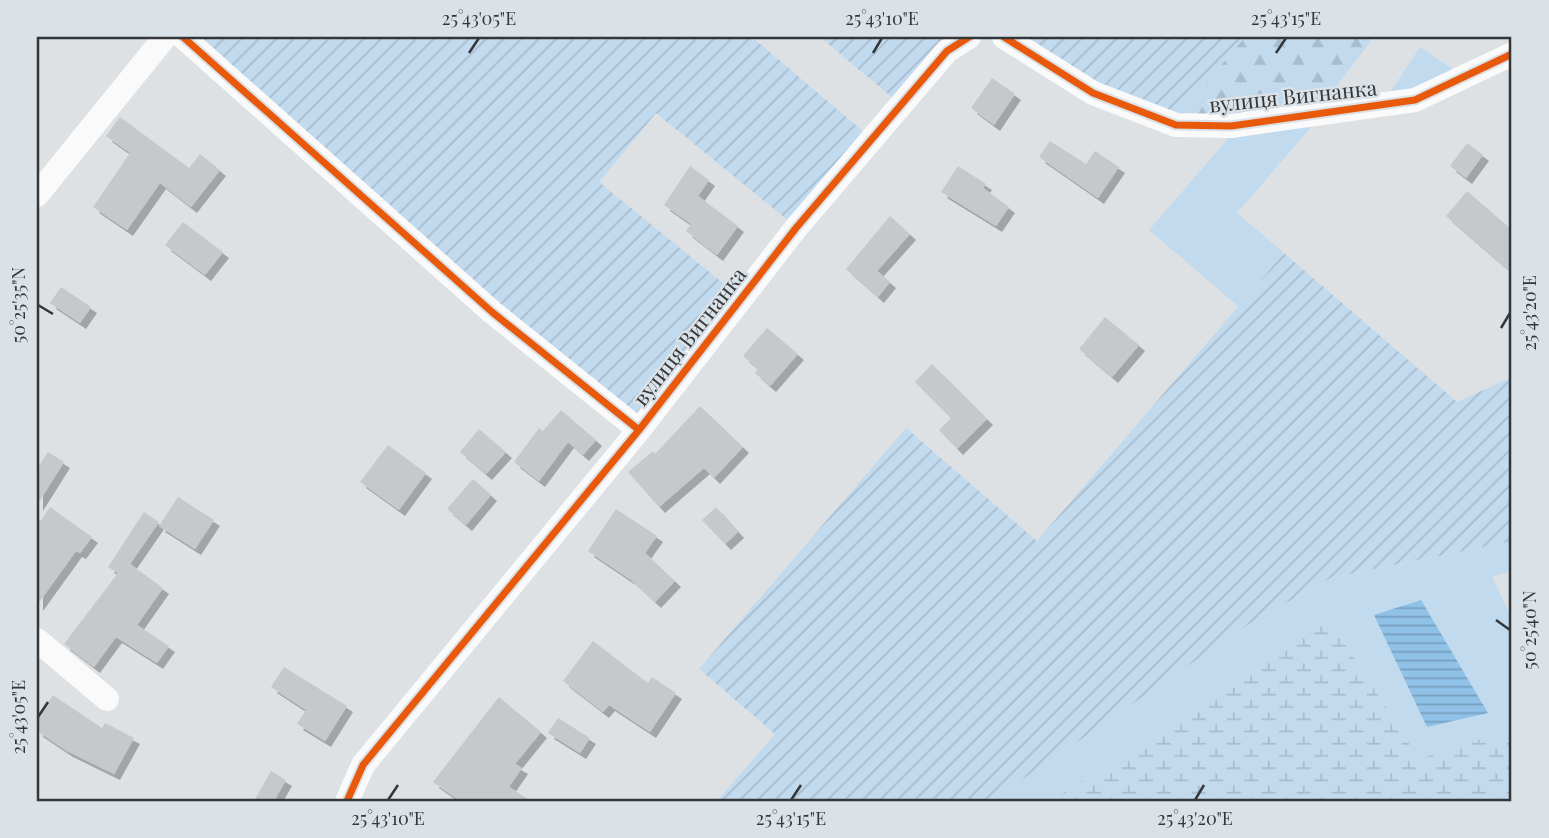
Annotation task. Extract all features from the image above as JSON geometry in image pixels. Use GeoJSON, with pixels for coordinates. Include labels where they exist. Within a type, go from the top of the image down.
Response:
{"type":"FeatureCollection","features":[{"type":"Feature","properties":{"kind":"street"},"geometry":{"type":"LineString","coordinates":[[37,195],[165,37]]}},
{"type":"Feature","properties":{"kind":"street"},"geometry":{"type":"LineString","coordinates":[[183,37],[492,312],[639,430]]}},
{"type":"Feature","properties":{"kind":"street","name":"вулиця Вигнанка"},"geometry":{"type":"LineString","coordinates":[[347,801],[363,765],[639,430],[796,228],[947,51],[970,37]]}},
{"type":"Feature","properties":{"kind":"street","name":"вулиця Вигнанка"},"geometry":{"type":"LineString","coordinates":[[1004,37],[1093,93],[1176,125],[1231,127],[1415,100],[1512,54]]}},
{"type":"Feature","properties":{"kind":"street"},"geometry":{"type":"LineString","coordinates":[[37,640],[107,699]]}},
{"type":"Feature","properties":{"kind":"green space"},"geometry":{"type":"Polygon","coordinates":[[[195,37],[752,37],[865,133],[790,222],[656,113],[599,182],[735,293],[637,418],[498,306],[195,37]]]}},
{"type":"Feature","properties":{"kind":"green space"},"geometry":{"type":"Polygon","coordinates":[[[820,37],[952,37],[894,99],[820,37]]]}},
{"type":"Feature","properties":{"kind":"green space"},"geometry":{"type":"Polygon","coordinates":[[[1021,37],[1245,37],[1178,115],[1098,85],[1021,37]]]}},
{"type":"Feature","properties":{"kind":"green space"},"geometry":{"type":"Polygon","coordinates":[[[1245,37],[1374,37],[1322,105],[1231,117],[1178,115],[1245,37]]]}},
{"type":"Feature","properties":{"kind":"green space"},"geometry":{"type":"Polygon","coordinates":[[[1420,47],[1456,71],[1412,92],[1387,97],[1420,47]]]}},
{"type":"Feature","properties":{"kind":"green space"},"geometry":{"type":"Polygon","coordinates":[[[1314,124],[1237,213],[1284,253],[1238,306],[1149,230],[1231,135],[1314,124]]]}},
{"type":"Feature","properties":{"kind":"green space"},"geometry":{"type":"Polygon","coordinates":[[[1284,253],[1457,402],[1512,377],[1512,541],[1331,578],[1255,620],[991,801],[717,801],[775,734],[699,669],[906,428],[1037,541],[1284,253]]]}},
{"type":"Feature","properties":{"kind":"green space"},"geometry":{"type":"Polygon","coordinates":[[[1512,541],[1512,571],[1492,577],[1512,618],[1512,729],[1419,759],[1168,725],[1051,801],[991,801],[1255,620],[1332,578],[1512,541]]]}},
{"type":"Feature","properties":{"kind":"green space"},"geometry":{"type":"Polygon","coordinates":[[[1329,619],[1419,759],[1512,729],[1512,801],[1051,801],[1329,619]]]}},
{"type":"Feature","properties":{"kind":"water"},"geometry":{"type":"Polygon","coordinates":[[[1421,600],[1488,713],[1427,727],[1374,615],[1421,600]]]}},
{"type":"Feature","properties":{"kind":"building"},"geometry":{"type":"Polygon","coordinates":[[[992,78],[1015,94],[994,125],[971,108],[992,78]]]}},
{"type":"Feature","properties":{"kind":"building"},"geometry":{"type":"Polygon","coordinates":[[[120,117],[189,168],[200,154],[220,170],[191,207],[160,183],[127,230],[93,207],[130,153],[106,136],[120,117]]]}},
{"type":"Feature","properties":{"kind":"building"},"geometry":{"type":"Polygon","coordinates":[[[1050,141],[1086,164],[1095,151],[1119,167],[1098,198],[1039,157],[1050,141]]]}},
{"type":"Feature","properties":{"kind":"building"},"geometry":{"type":"Polygon","coordinates":[[[1467,143],[1483,155],[1466,178],[1450,166],[1467,143]]]}},
{"type":"Feature","properties":{"kind":"building"},"geometry":{"type":"Polygon","coordinates":[[[690,166],[709,180],[698,196],[738,226],[717,255],[686,231],[691,224],[664,205],[690,166]]]}},
{"type":"Feature","properties":{"kind":"building"},"geometry":{"type":"Polygon","coordinates":[[[958,166],[986,184],[983,188],[1009,207],[996,226],[941,192],[958,166]]]}},
{"type":"Feature","properties":{"kind":"building"},"geometry":{"type":"Polygon","coordinates":[[[1467,191],[1512,230],[1512,273],[1446,216],[1467,191]]]}},
{"type":"Feature","properties":{"kind":"building"},"geometry":{"type":"Polygon","coordinates":[[[890,216],[910,234],[877,271],[890,282],[878,297],[846,269],[890,216]]]}},
{"type":"Feature","properties":{"kind":"building"},"geometry":{"type":"Polygon","coordinates":[[[183,222],[223,252],[205,275],[165,245],[183,222]]]}},
{"type":"Feature","properties":{"kind":"building"},"geometry":{"type":"Polygon","coordinates":[[[61,287],[91,307],[80,323],[50,303],[61,287]]]}},
{"type":"Feature","properties":{"kind":"building"},"geometry":{"type":"Polygon","coordinates":[[[1105,317],[1139,345],[1112,377],[1079,349],[1105,317]]]}},
{"type":"Feature","properties":{"kind":"building"},"geometry":{"type":"Polygon","coordinates":[[[767,328],[798,354],[770,386],[755,373],[758,369],[743,356],[767,328]]]}},
{"type":"Feature","properties":{"kind":"building"},"geometry":{"type":"Polygon","coordinates":[[[932,364],[987,419],[957,449],[939,430],[951,418],[915,382],[932,364]]]}},
{"type":"Feature","properties":{"kind":"building"},"geometry":{"type":"Polygon","coordinates":[[[700,406],[743,447],[714,478],[704,468],[659,507],[628,472],[653,451],[655,454],[700,406]]]}},
{"type":"Feature","properties":{"kind":"building"},"geometry":{"type":"Polygon","coordinates":[[[561,410],[596,440],[583,455],[568,442],[539,481],[514,462],[539,428],[543,431],[561,410]]]}},
{"type":"Feature","properties":{"kind":"building"},"geometry":{"type":"Polygon","coordinates":[[[479,429],[506,452],[486,474],[460,452],[479,429]]]}},
{"type":"Feature","properties":{"kind":"building"},"geometry":{"type":"Polygon","coordinates":[[[388,445],[426,473],[399,510],[360,482],[388,445]]]}},
{"type":"Feature","properties":{"kind":"building"},"geometry":{"type":"Polygon","coordinates":[[[48,452],[64,462],[37,505],[37,469],[48,452]]]}},
{"type":"Feature","properties":{"kind":"building"},"geometry":{"type":"Polygon","coordinates":[[[473,479],[491,495],[466,525],[447,509],[473,479]]]}},
{"type":"Feature","properties":{"kind":"building"},"geometry":{"type":"Polygon","coordinates":[[[178,497],[214,520],[195,549],[159,526],[178,497]]]}},
{"type":"Feature","properties":{"kind":"building"},"geometry":{"type":"Polygon","coordinates":[[[50,507],[92,537],[80,553],[76,551],[37,605],[37,520],[41,520],[50,507]]]}},
{"type":"Feature","properties":{"kind":"building"},"geometry":{"type":"Polygon","coordinates":[[[716,507],[738,532],[725,544],[702,520],[716,507]]]}},
{"type":"Feature","properties":{"kind":"building"},"geometry":{"type":"Polygon","coordinates":[[[616,509],[657,536],[645,553],[675,581],[655,602],[631,580],[588,551],[616,509]]]}},
{"type":"Feature","properties":{"kind":"building"},"geometry":{"type":"Polygon","coordinates":[[[144,512],[159,522],[130,564],[163,588],[137,625],[169,646],[157,663],[116,637],[94,667],[64,644],[118,573],[108,567],[144,512]]]}},
{"type":"Feature","properties":{"kind":"building"},"geometry":{"type":"Polygon","coordinates":[[[593,641],[648,683],[652,677],[676,693],[650,732],[609,705],[603,712],[563,681],[593,641]]]}},
{"type":"Feature","properties":{"kind":"building"},"geometry":{"type":"Polygon","coordinates":[[[284,667],[347,706],[325,741],[297,724],[306,710],[271,687],[284,667]]]}},
{"type":"Feature","properties":{"kind":"building"},"geometry":{"type":"Polygon","coordinates":[[[53,695],[102,728],[105,723],[134,738],[114,774],[67,751],[37,731],[37,719],[53,695]]]}},
{"type":"Feature","properties":{"kind":"building"},"geometry":{"type":"Polygon","coordinates":[[[499,697],[541,732],[515,764],[522,768],[509,787],[531,801],[460,801],[433,782],[499,697]]]}},
{"type":"Feature","properties":{"kind":"building"},"geometry":{"type":"Polygon","coordinates":[[[558,718],[590,738],[580,753],[548,733],[558,718]]]}},
{"type":"Feature","properties":{"kind":"building"},"geometry":{"type":"Polygon","coordinates":[[[271,771],[286,780],[274,801],[254,801],[271,771]]]}},
{"type":"Feature","properties":{"kind":"cycle path"},"geometry":{"type":"LineString","coordinates":[[183,37],[492,312],[639,430]]}},
{"type":"Feature","properties":{"kind":"cycle path"},"geometry":{"type":"LineString","coordinates":[[347,801],[363,765],[639,430],[796,228],[947,51],[969,37]]}},
{"type":"Feature","properties":{"kind":"cycle path"},"geometry":{"type":"LineString","coordinates":[[1004,37],[1093,93],[1176,125],[1231,126],[1415,100],[1512,54]]}}]}
